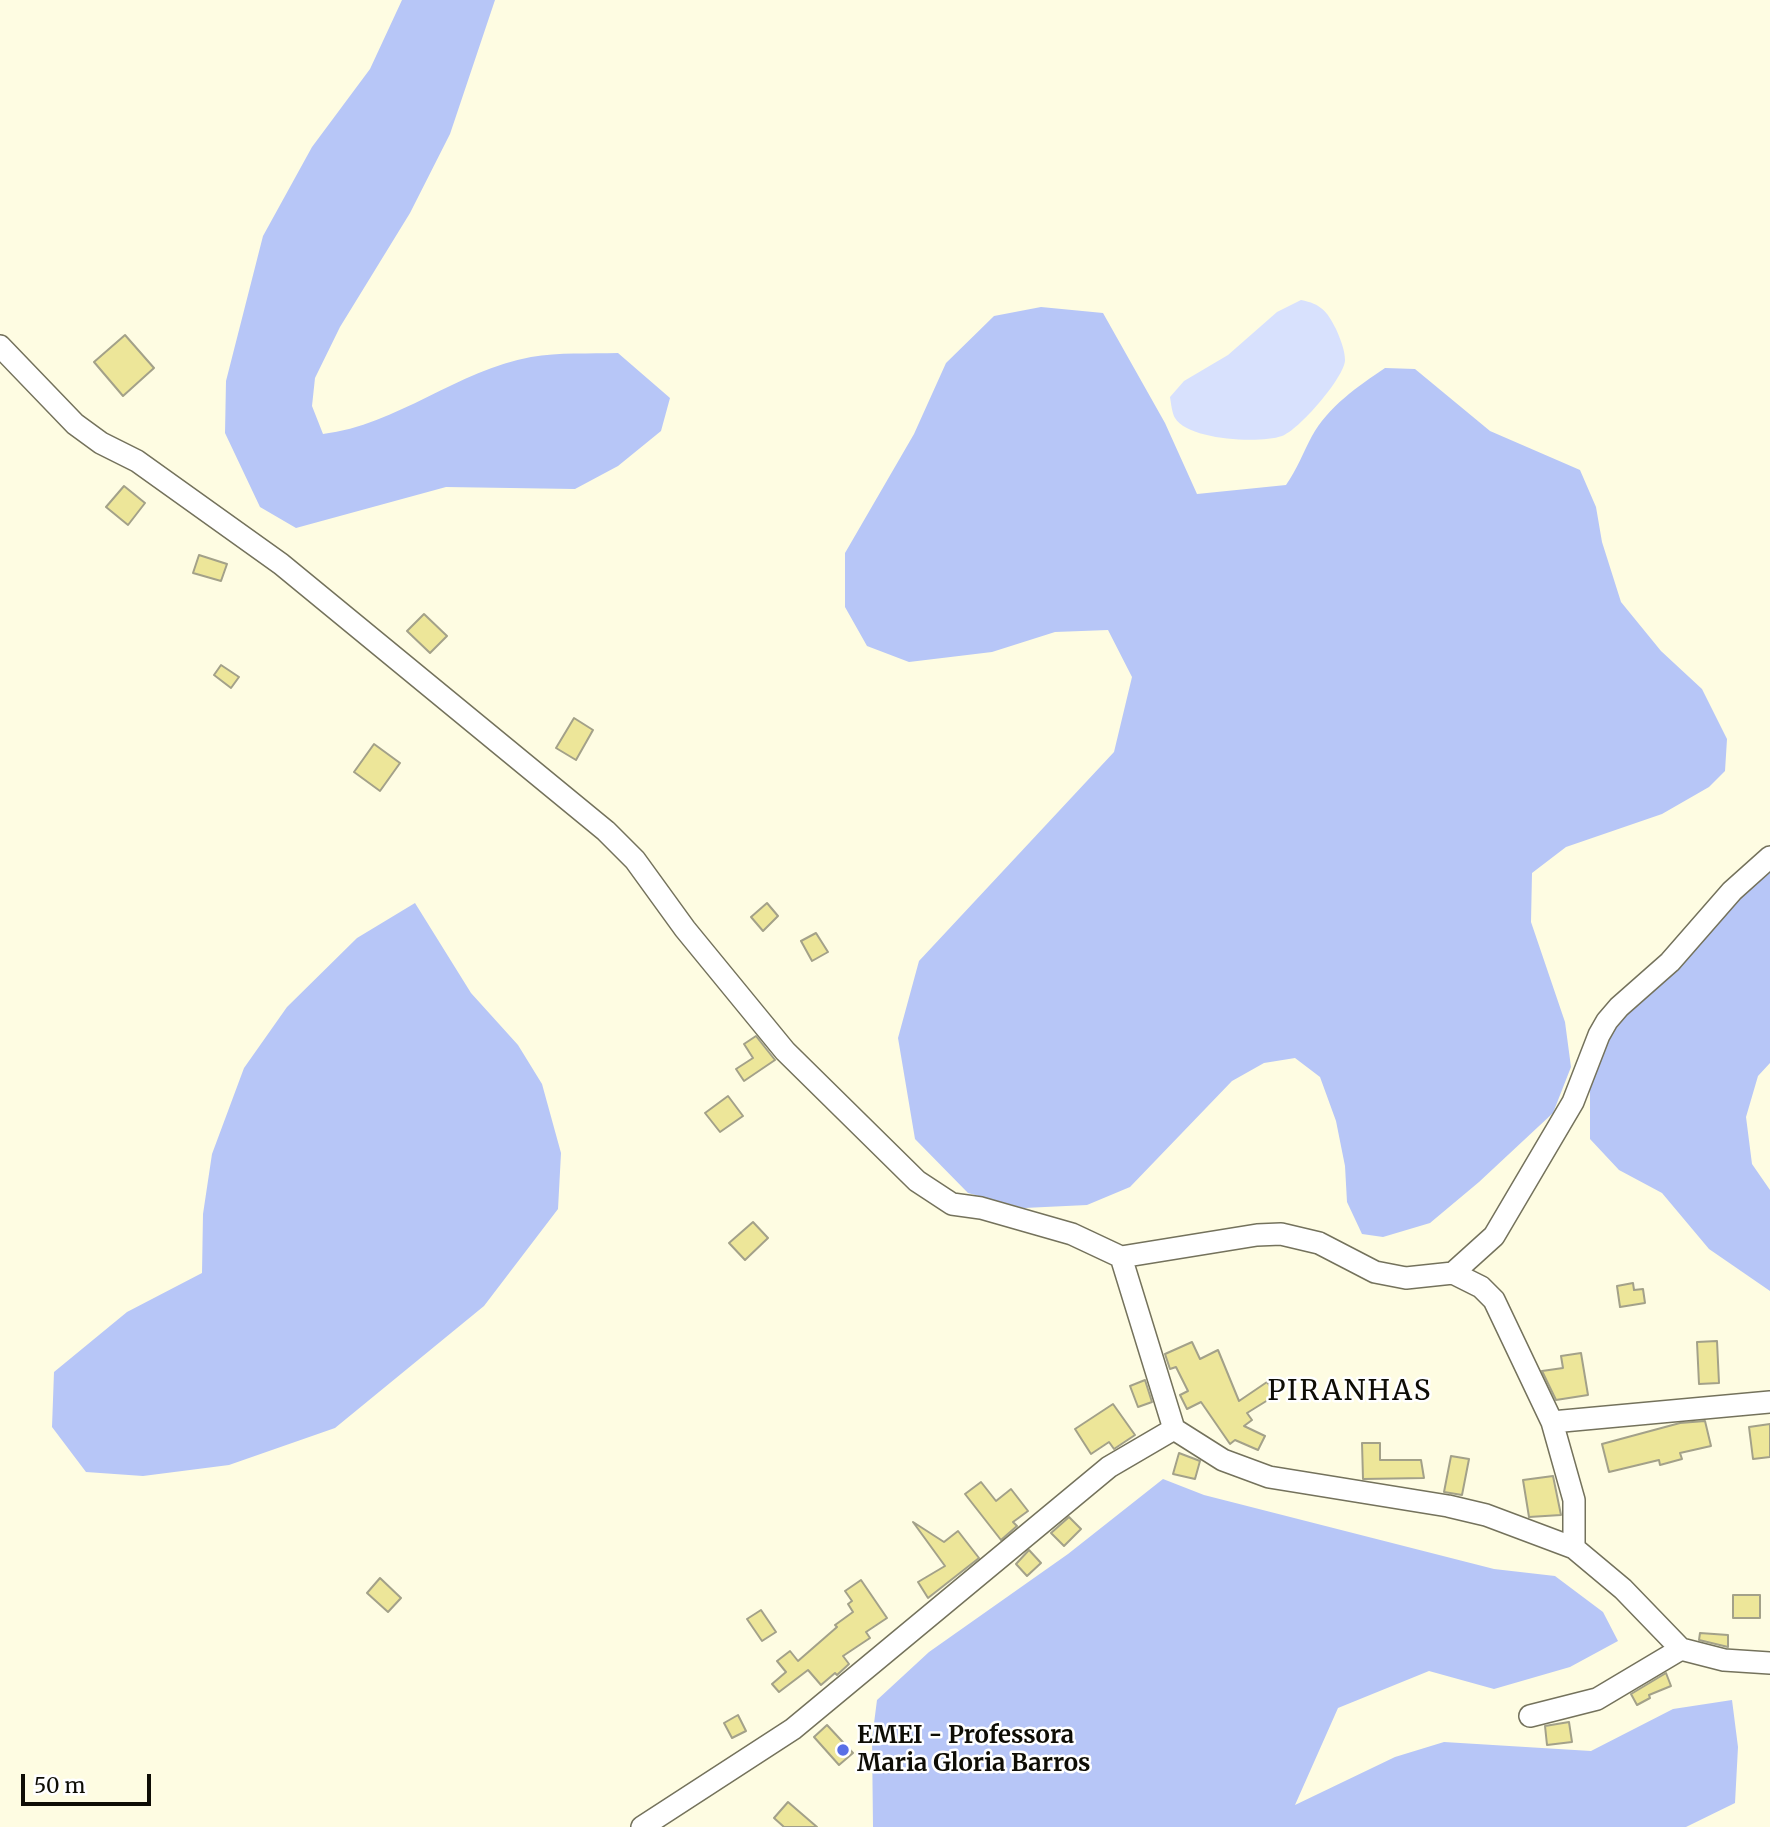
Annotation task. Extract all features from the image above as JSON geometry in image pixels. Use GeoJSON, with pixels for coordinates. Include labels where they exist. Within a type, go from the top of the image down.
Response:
{"type":"FeatureCollection","features":[{"type":"Feature","properties":{"kind":"street"},"geometry":{"type":"LineString","coordinates":[[0,346],[75,424],[101,443],[136,461],[281,565],[606,831],[635,860],[685,929],[785,1052],[917,1181],[952,1204],[981,1208],[1072,1234],[1121,1257],[1256,1235],[1280,1234],[1319,1243],[1388,1276],[1425,1278],[1453,1273],[1483,1248],[1515,1205],[1573,1102],[1607,1021],[1670,962],[1732,891],[1770,857]]}},
{"type":"Feature","properties":{"kind":"street"},"geometry":{"type":"LineString","coordinates":[[1121,1257],[1174,1429],[1223,1460],[1269,1477],[1448,1506],[1486,1515],[1574,1548],[1623,1589],[1681,1649],[1724,1660],[1770,1663]]}},
{"type":"Feature","properties":{"kind":"street"},"geometry":{"type":"LineString","coordinates":[[1453,1273],[1481,1287],[1494,1300],[1552,1422],[1574,1500],[1574,1548]]}},
{"type":"Feature","properties":{"kind":"street"},"geometry":{"type":"LineString","coordinates":[[1552,1422],[1770,1402]]}},
{"type":"Feature","properties":{"kind":"street"},"geometry":{"type":"LineString","coordinates":[[642,1827],[793,1729],[1109,1467],[1174,1429]]}},
{"type":"Feature","properties":{"kind":"street"},"geometry":{"type":"LineString","coordinates":[[1530,1716],[1597,1699],[1681,1649]]}},
{"type":"Feature","properties":{"kind":"shaded area"},"geometry":{"type":"Polygon","coordinates":[[[402,0],[495,0],[450,134],[410,213],[340,327],[315,378],[312,406],[323,434],[376,420],[478,373],[542,355],[618,353],[670,398],[661,431],[618,466],[575,489],[446,487],[296,528],[260,507],[225,433],[226,381],[263,236],[312,147],[370,69],[402,0]]]}},
{"type":"Feature","properties":{"kind":"shaded area"},"geometry":{"type":"Polygon","coordinates":[[[1301,300],[1318,306],[1330,317],[1341,340],[1345,360],[1329,390],[1299,424],[1282,436],[1241,440],[1194,431],[1175,418],[1170,397],[1184,381],[1228,355],[1277,312],[1301,300]]]}},
{"type":"Feature","properties":{"kind":"shaded area"},"geometry":{"type":"Polygon","coordinates":[[[1041,307],[1103,313],[1165,423],[1197,494],[1286,485],[1326,416],[1354,390],[1385,368],[1415,369],[1490,431],[1580,470],[1596,507],[1602,542],[1621,602],[1661,651],[1702,689],[1727,739],[1725,771],[1709,787],[1662,814],[1566,847],[1532,873],[1531,922],[1565,1022],[1571,1067],[1553,1113],[1479,1182],[1430,1223],[1383,1237],[1362,1234],[1347,1202],[1345,1166],[1336,1121],[1320,1077],[1295,1058],[1264,1063],[1232,1081],[1130,1187],[1087,1205],[1024,1208],[968,1193],[915,1139],[898,1038],[919,961],[1114,752],[1132,677],[1108,630],[1055,632],[992,652],[909,662],[867,646],[845,607],[845,553],[914,434],[946,363],[994,316],[1041,307]]]}},
{"type":"Feature","properties":{"kind":"shaded area"},"geometry":{"type":"Polygon","coordinates":[[[1770,864],[1770,1063],[1758,1076],[1746,1117],[1752,1164],[1770,1190],[1770,1291],[1709,1249],[1662,1193],[1619,1170],[1590,1139],[1590,1066],[1619,1017],[1770,864]]]}},
{"type":"Feature","properties":{"kind":"shaded area"},"geometry":{"type":"Polygon","coordinates":[[[415,903],[471,993],[518,1045],[542,1084],[561,1153],[558,1209],[484,1306],[335,1428],[229,1465],[143,1476],[86,1472],[52,1427],[54,1372],[127,1312],[202,1273],[203,1214],[212,1154],[244,1068],[287,1007],[357,938],[415,903]]]}},
{"type":"Feature","properties":{"kind":"shaded area"},"geometry":{"type":"Polygon","coordinates":[[[1163,1479],[1204,1495],[1494,1569],[1555,1576],[1603,1612],[1618,1641],[1570,1667],[1494,1689],[1429,1671],[1338,1708],[1295,1805],[1395,1757],[1444,1742],[1591,1751],[1673,1709],[1732,1700],[1738,1747],[1735,1803],[1686,1827],[873,1827],[872,1739],[877,1700],[929,1652],[1068,1554],[1163,1479]]]}},
{"type":"Feature","properties":{"kind":"building"},"geometry":{"type":"Polygon","coordinates":[[[125,335],[154,368],[123,396],[94,362],[125,335]]]}},
{"type":"Feature","properties":{"kind":"building"},"geometry":{"type":"Polygon","coordinates":[[[124,486],[145,503],[128,525],[106,507],[124,486]]]}},
{"type":"Feature","properties":{"kind":"building"},"geometry":{"type":"Polygon","coordinates":[[[199,555],[227,564],[221,581],[193,573],[199,555]]]}},
{"type":"Feature","properties":{"kind":"building"},"geometry":{"type":"Polygon","coordinates":[[[424,614],[447,636],[430,653],[407,631],[424,614]]]}},
{"type":"Feature","properties":{"kind":"building"},"geometry":{"type":"Polygon","coordinates":[[[221,665],[239,677],[231,688],[214,675],[221,665]]]}},
{"type":"Feature","properties":{"kind":"building"},"geometry":{"type":"Polygon","coordinates":[[[574,718],[593,730],[576,760],[556,748],[574,718]]]}},
{"type":"Feature","properties":{"kind":"building"},"geometry":{"type":"Polygon","coordinates":[[[374,744],[400,763],[380,791],[354,772],[374,744]]]}},
{"type":"Feature","properties":{"kind":"building"},"geometry":{"type":"Polygon","coordinates":[[[767,903],[778,916],[763,931],[751,917],[767,903]]]}},
{"type":"Feature","properties":{"kind":"building"},"geometry":{"type":"Polygon","coordinates":[[[816,933],[828,952],[812,961],[801,941],[816,933]]]}},
{"type":"Feature","properties":{"kind":"building"},"geometry":{"type":"Polygon","coordinates":[[[756,1036],[775,1060],[744,1081],[736,1069],[753,1058],[744,1044],[756,1036]]]}},
{"type":"Feature","properties":{"kind":"building"},"geometry":{"type":"Polygon","coordinates":[[[728,1096],[743,1116],[720,1132],[705,1113],[728,1096]]]}},
{"type":"Feature","properties":{"kind":"building"},"geometry":{"type":"Polygon","coordinates":[[[753,1222],[768,1238],[745,1260],[729,1243],[753,1222]]]}},
{"type":"Feature","properties":{"kind":"building"},"geometry":{"type":"Polygon","coordinates":[[[1633,1283],[1634,1290],[1643,1289],[1645,1303],[1620,1307],[1617,1286],[1633,1283]]]}},
{"type":"Feature","properties":{"kind":"building"},"geometry":{"type":"Polygon","coordinates":[[[1717,1341],[1719,1383],[1699,1384],[1697,1342],[1717,1341]]]}},
{"type":"Feature","properties":{"kind":"building"},"geometry":{"type":"Polygon","coordinates":[[[1192,1342],[1200,1359],[1218,1350],[1239,1401],[1267,1382],[1276,1395],[1247,1413],[1252,1420],[1244,1426],[1265,1436],[1258,1450],[1235,1440],[1230,1444],[1201,1402],[1187,1409],[1180,1395],[1188,1391],[1176,1367],[1170,1369],[1165,1354],[1192,1342]]]}},
{"type":"Feature","properties":{"kind":"building"},"geometry":{"type":"Polygon","coordinates":[[[1581,1353],[1588,1395],[1556,1400],[1542,1371],[1563,1368],[1561,1356],[1581,1353]]]}},
{"type":"Feature","properties":{"kind":"building"},"geometry":{"type":"Polygon","coordinates":[[[1145,1380],[1152,1402],[1138,1407],[1130,1386],[1145,1380]]]}},
{"type":"Feature","properties":{"kind":"building"},"geometry":{"type":"Polygon","coordinates":[[[1113,1404],[1135,1435],[1114,1449],[1109,1442],[1091,1454],[1075,1429],[1113,1404]]]}},
{"type":"Feature","properties":{"kind":"building"},"geometry":{"type":"Polygon","coordinates":[[[1705,1421],[1711,1446],[1680,1453],[1682,1459],[1660,1465],[1659,1460],[1609,1472],[1602,1444],[1680,1423],[1705,1421]]]}},
{"type":"Feature","properties":{"kind":"building"},"geometry":{"type":"Polygon","coordinates":[[[1770,1424],[1770,1457],[1753,1459],[1749,1427],[1770,1424]]]}},
{"type":"Feature","properties":{"kind":"building"},"geometry":{"type":"Polygon","coordinates":[[[1362,1443],[1380,1443],[1380,1460],[1421,1460],[1424,1478],[1363,1479],[1362,1443]]]}},
{"type":"Feature","properties":{"kind":"building"},"geometry":{"type":"Polygon","coordinates":[[[1179,1453],[1200,1461],[1195,1479],[1173,1474],[1179,1453]]]}},
{"type":"Feature","properties":{"kind":"building"},"geometry":{"type":"Polygon","coordinates":[[[1451,1456],[1469,1459],[1462,1495],[1444,1492],[1451,1456]]]}},
{"type":"Feature","properties":{"kind":"building"},"geometry":{"type":"Polygon","coordinates":[[[1553,1476],[1561,1515],[1529,1517],[1523,1480],[1553,1476]]]}},
{"type":"Feature","properties":{"kind":"building"},"geometry":{"type":"Polygon","coordinates":[[[981,1482],[996,1501],[1011,1489],[1028,1511],[1013,1522],[1017,1526],[1001,1540],[965,1494],[981,1482]]]}},
{"type":"Feature","properties":{"kind":"building"},"geometry":{"type":"Polygon","coordinates":[[[1069,1517],[1081,1529],[1064,1546],[1051,1533],[1069,1517]]]}},
{"type":"Feature","properties":{"kind":"building"},"geometry":{"type":"Polygon","coordinates":[[[913,1522],[944,1542],[958,1531],[979,1558],[928,1598],[918,1582],[945,1566],[913,1522]]]}},
{"type":"Feature","properties":{"kind":"building"},"geometry":{"type":"Polygon","coordinates":[[[1029,1550],[1041,1563],[1027,1576],[1016,1564],[1029,1550]]]}},
{"type":"Feature","properties":{"kind":"building"},"geometry":{"type":"Polygon","coordinates":[[[380,1578],[401,1598],[388,1612],[367,1593],[380,1578]]]}},
{"type":"Feature","properties":{"kind":"building"},"geometry":{"type":"Polygon","coordinates":[[[861,1580],[887,1618],[866,1632],[870,1638],[843,1656],[849,1664],[837,1675],[835,1673],[821,1685],[808,1670],[779,1692],[772,1684],[786,1672],[777,1661],[790,1651],[798,1661],[837,1627],[835,1625],[853,1612],[848,1604],[852,1601],[845,1591],[861,1580]]]}},
{"type":"Feature","properties":{"kind":"building"},"geometry":{"type":"Polygon","coordinates":[[[1733,1595],[1760,1595],[1760,1618],[1733,1618],[1733,1595]]]}},
{"type":"Feature","properties":{"kind":"building"},"geometry":{"type":"Polygon","coordinates":[[[761,1610],[776,1632],[762,1641],[747,1619],[761,1610]]]}},
{"type":"Feature","properties":{"kind":"building"},"geometry":{"type":"Polygon","coordinates":[[[1700,1633],[1728,1635],[1728,1647],[1699,1640],[1700,1633]]]}},
{"type":"Feature","properties":{"kind":"building"},"geometry":{"type":"Polygon","coordinates":[[[1666,1673],[1671,1686],[1649,1695],[1650,1698],[1637,1705],[1631,1694],[1666,1673]]]}},
{"type":"Feature","properties":{"kind":"building"},"geometry":{"type":"Polygon","coordinates":[[[738,1715],[746,1731],[732,1738],[724,1723],[738,1715]]]}},
{"type":"Feature","properties":{"kind":"building"},"geometry":{"type":"Polygon","coordinates":[[[1569,1722],[1572,1742],[1547,1745],[1545,1726],[1569,1722]]]}},
{"type":"Feature","properties":{"kind":"building"},"geometry":{"type":"Polygon","coordinates":[[[827,1725],[853,1753],[839,1765],[814,1737],[827,1725]]]}},
{"type":"Feature","properties":{"kind":"building"},"geometry":{"type":"Polygon","coordinates":[[[788,1802],[817,1827],[784,1827],[774,1818],[788,1802]]]}},
{"type":"Feature","properties":{"kind":"place","name":"EMEI - Professora Maria Gloria Barros"},"geometry":{"type":"Point","coordinates":[843,1750]}},
{"type":"Feature","properties":{"kind":"district","name":"PIRANHAS"},"geometry":{"type":"Point","coordinates":[1350,1392]}}]}
